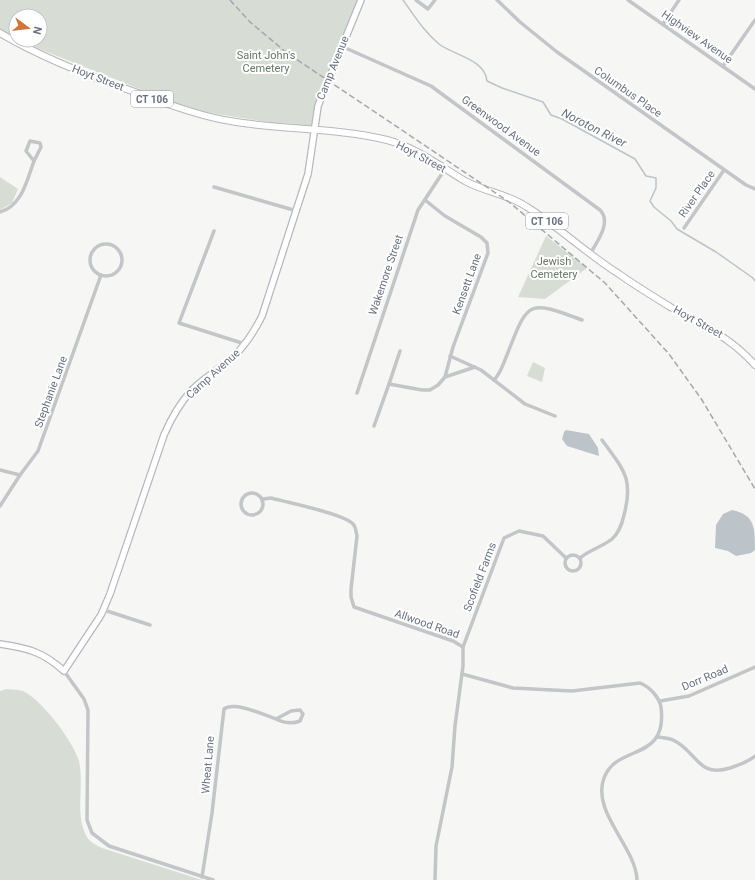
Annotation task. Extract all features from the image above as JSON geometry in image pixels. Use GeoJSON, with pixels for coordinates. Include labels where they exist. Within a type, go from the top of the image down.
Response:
{"type":"FeatureCollection","features":[{"type":"Feature","properties":{"kind":"main road","name":"Hoyt Street"},"geometry":{"type":"LineString","coordinates":[[0,33],[80,72],[192,113],[273,127],[315,130],[389,141],[415,151],[481,188],[526,205],[590,254],[667,305],[723,335],[738,347],[755,365]]}},
{"type":"Feature","properties":{"kind":"street","name":"Camp Avenue"},"geometry":{"type":"LineString","coordinates":[[64,671],[104,610],[164,435],[171,419],[191,391],[232,358],[245,344],[262,316],[308,174],[318,106],[341,46],[361,0]]}},
{"type":"Feature","properties":{"kind":"street"},"geometry":{"type":"LineString","coordinates":[[416,0],[428,9],[435,0]]}},
{"type":"Feature","properties":{"kind":"street","name":"Columbus Place"},"geometry":{"type":"LineString","coordinates":[[497,0],[520,22],[557,52],[724,170],[755,189]]}},
{"type":"Feature","properties":{"kind":"street","name":"Highview Avenue"},"geometry":{"type":"LineString","coordinates":[[628,0],[755,89]]}},
{"type":"Feature","properties":{"kind":"street"},"geometry":{"type":"LineString","coordinates":[[663,24],[679,0]]}},
{"type":"Feature","properties":{"kind":"street"},"geometry":{"type":"LineString","coordinates":[[722,66],[755,20]]}},
{"type":"Feature","properties":{"kind":"street","name":"Greenwood Avenue"},"geometry":{"type":"LineString","coordinates":[[341,46],[431,86],[600,210],[605,216],[605,224],[590,254]]}},
{"type":"Feature","properties":{"kind":"street"},"geometry":{"type":"LineString","coordinates":[[0,212],[12,206],[18,200],[41,147],[40,143],[30,141],[27,145],[26,151],[34,161]]}},
{"type":"Feature","properties":{"kind":"street","name":"Wakemore Street"},"geometry":{"type":"LineString","coordinates":[[357,393],[420,204],[425,200],[445,169]]}},
{"type":"Feature","properties":{"kind":"street","name":"River Place"},"geometry":{"type":"LineString","coordinates":[[684,228],[724,170]]}},
{"type":"Feature","properties":{"kind":"street"},"geometry":{"type":"LineString","coordinates":[[214,187],[297,211]]}},
{"type":"Feature","properties":{"kind":"street","name":"Kensett Lane"},"geometry":{"type":"LineString","coordinates":[[389,384],[422,390],[430,390],[438,385],[444,376],[450,356],[487,258],[489,248],[481,237],[445,216],[425,200]]}},
{"type":"Feature","properties":{"kind":"street"},"geometry":{"type":"LineString","coordinates":[[214,232],[179,322],[245,344]]}},
{"type":"Feature","properties":{"kind":"street"},"geometry":{"type":"LineString","coordinates":[[107,243],[117,248],[122,257],[121,264],[113,274],[104,276],[101,275],[93,266],[91,257],[96,248],[107,243]]}},
{"type":"Feature","properties":{"kind":"street","name":"Stephanie Lane"},"geometry":{"type":"LineString","coordinates":[[0,506],[38,451],[101,275]]}},
{"type":"Feature","properties":{"kind":"street"},"geometry":{"type":"LineString","coordinates":[[494,380],[500,372],[520,321],[529,311],[538,307],[548,307],[582,320]]}},
{"type":"Feature","properties":{"kind":"street"},"geometry":{"type":"LineString","coordinates":[[374,426],[400,350]]}},
{"type":"Feature","properties":{"kind":"street"},"geometry":{"type":"LineString","coordinates":[[450,356],[475,367],[525,404],[555,416]]}},
{"type":"Feature","properties":{"kind":"street","name":"Kensett Lane"},"geometry":{"type":"LineString","coordinates":[[444,376],[475,367]]}},
{"type":"Feature","properties":{"kind":"street","name":"Scofield Farms"},"geometry":{"type":"LineString","coordinates":[[580,558],[607,543],[616,535],[622,522],[627,504],[629,492],[626,474],[602,440]]}},
{"type":"Feature","properties":{"kind":"street"},"geometry":{"type":"LineString","coordinates":[[0,470],[20,475]]}},
{"type":"Feature","properties":{"kind":"street","name":"Allwood Road"},"geometry":{"type":"LineString","coordinates":[[263,499],[263,510],[258,515],[251,516],[242,510],[241,504],[246,495],[253,493],[263,499],[271,498],[329,514],[350,522],[356,529],[357,536],[351,589],[351,597],[354,607],[453,641],[463,647],[462,674],[455,726],[452,767],[436,846],[435,880]]}},
{"type":"Feature","properties":{"kind":"street","name":"Scofield Farms"},"geometry":{"type":"LineString","coordinates":[[463,647],[504,538],[519,531],[543,536],[566,558]]}},
{"type":"Feature","properties":{"kind":"street","name":"Scofield Farms"},"geometry":{"type":"LineString","coordinates":[[566,558],[573,555],[580,558]]}},
{"type":"Feature","properties":{"kind":"street","name":"Scofield Farms"},"geometry":{"type":"LineString","coordinates":[[566,558],[565,567],[572,572],[580,568],[580,558]]}},
{"type":"Feature","properties":{"kind":"street"},"geometry":{"type":"LineString","coordinates":[[104,610],[150,625]]}},
{"type":"Feature","properties":{"kind":"street"},"geometry":{"type":"LineString","coordinates":[[0,644],[21,647],[43,654],[64,671],[84,699],[88,710],[87,820],[92,833],[109,846],[213,880]]}},
{"type":"Feature","properties":{"kind":"street","name":"Dorr Road"},"geometry":{"type":"LineString","coordinates":[[660,700],[689,696],[755,667]]}},
{"type":"Feature","properties":{"kind":"street"},"geometry":{"type":"LineString","coordinates":[[462,674],[513,688],[572,691],[640,683],[649,688],[660,700],[662,721],[658,737],[643,749],[607,770],[601,787],[606,809],[635,868],[637,880]]}},
{"type":"Feature","properties":{"kind":"street","name":"Wheat Lane"},"geometry":{"type":"LineString","coordinates":[[202,877],[212,813],[224,710],[228,706],[236,706],[286,723],[295,723],[300,721],[303,714],[300,710],[294,710],[276,719]]}},
{"type":"Feature","properties":{"kind":"street"},"geometry":{"type":"LineString","coordinates":[[658,737],[673,740],[680,744],[703,765],[712,770],[718,771],[738,765],[755,756]]}},
{"type":"Feature","properties":{"kind":"green space","name":"Saint John's Cemetery"},"geometry":{"type":"Polygon","coordinates":[[[0,0],[359,0],[313,113],[312,127],[279,124],[192,110],[37,48],[48,48],[48,8],[8,8],[8,36],[0,31],[0,0]]]}},
{"type":"Feature","properties":{"kind":"green space"},"geometry":{"type":"Polygon","coordinates":[[[0,177],[18,189],[12,203],[0,210],[0,177]]]}},
{"type":"Feature","properties":{"kind":"green space","name":"Jewish Cemetery"},"geometry":{"type":"Polygon","coordinates":[[[546,236],[587,268],[545,299],[518,297],[546,236]]]}},
{"type":"Feature","properties":{"kind":"green space"},"geometry":{"type":"Polygon","coordinates":[[[533,362],[545,368],[542,382],[527,376],[533,362]]]}},
{"type":"Feature","properties":{"kind":"green space"},"geometry":{"type":"Polygon","coordinates":[[[6,689],[23,691],[32,697],[48,713],[71,743],[79,761],[81,781],[80,812],[84,831],[89,840],[102,848],[202,880],[0,880],[0,691],[6,689]]]}},
{"type":"Feature","properties":{"kind":"shaded area"},"geometry":{"type":"Polygon","coordinates":[[[566,430],[589,434],[598,448],[599,456],[567,446],[562,439],[566,430]]]}},
{"type":"Feature","properties":{"kind":"shaded area"},"geometry":{"type":"Polygon","coordinates":[[[732,510],[745,515],[752,523],[755,535],[755,550],[751,553],[736,556],[728,551],[715,548],[716,525],[723,514],[732,510]]]}},
{"type":"Feature","properties":{"kind":"waterway","name":"Noroton River"},"geometry":{"type":"LineString","coordinates":[[403,0],[420,23],[439,44],[468,58],[481,67],[487,81],[502,88],[543,102],[551,115],[562,119],[635,159],[646,176],[656,178],[656,188],[650,201],[654,207],[671,221],[677,229],[716,252],[753,278],[755,281]]}},
{"type":"Feature","properties":{"kind":"railway"},"geometry":{"type":"LineString","coordinates":[[230,0],[250,22],[287,53],[509,202],[605,283],[669,354],[702,400],[755,489]]}}]}
